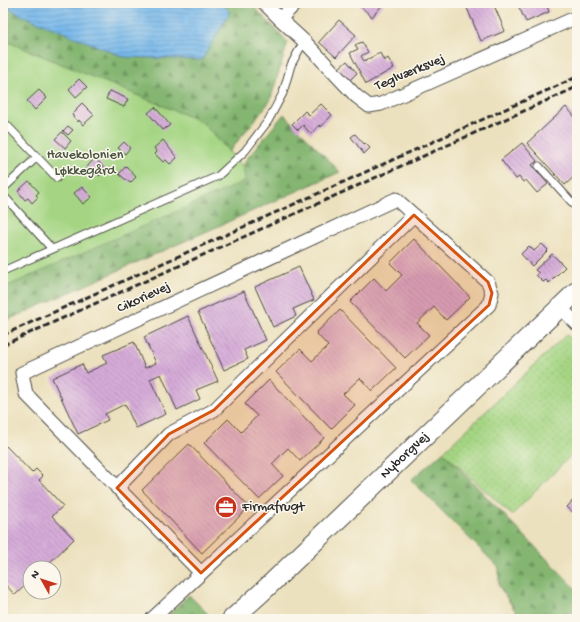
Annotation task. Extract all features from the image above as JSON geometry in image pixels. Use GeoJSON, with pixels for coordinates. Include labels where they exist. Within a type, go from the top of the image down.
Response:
{"type":"FeatureCollection","features":[{"type":"Feature","properties":{"kind":"main road","name":"Nyborgvej"},"geometry":{"type":"LineString","coordinates":[[232,619],[577,291]]}},
{"type":"Feature","properties":{"kind":"main road"},"geometry":{"type":"LineString","coordinates":[[238,619],[261,593]]}},
{"type":"Feature","properties":{"kind":"street","name":"Teglværksvej"},"geometry":{"type":"LineString","coordinates":[[264,3],[304,41],[356,96],[369,106],[381,104],[577,17]]}},
{"type":"Feature","properties":{"kind":"street"},"geometry":{"type":"LineString","coordinates":[[280,19],[296,3]]}},
{"type":"Feature","properties":{"kind":"street","name":"Cikorievej"},"geometry":{"type":"LineString","coordinates":[[152,619],[489,305],[492,293],[488,282],[396,199],[22,373],[26,394],[201,573]]}},
{"type":"Feature","properties":{"kind":"street"},"geometry":{"type":"LineString","coordinates":[[117,488],[168,434],[214,410],[414,215]]}},
{"type":"Feature","properties":{"kind":"street"},"geometry":{"type":"LineString","coordinates":[[560,307],[577,324]]}},
{"type":"Feature","properties":{"kind":"lane"},"geometry":{"type":"LineString","coordinates":[[3,271],[218,176],[245,151],[268,121],[283,93],[291,65],[304,41]]}},
{"type":"Feature","properties":{"kind":"lane"},"geometry":{"type":"LineString","coordinates":[[3,122],[57,178]]}},
{"type":"Feature","properties":{"kind":"lane"},"geometry":{"type":"LineString","coordinates":[[3,189],[37,157]]}},
{"type":"Feature","properties":{"kind":"lane"},"geometry":{"type":"LineString","coordinates":[[539,166],[577,208]]}},
{"type":"Feature","properties":{"kind":"lane"},"geometry":{"type":"LineString","coordinates":[[3,195],[52,249]]}},
{"type":"Feature","properties":{"kind":"highlighted area"},"geometry":{"type":"Polygon","coordinates":[[[414,215],[488,282],[492,293],[489,305],[201,573],[117,488],[169,434],[214,410],[414,215]]]}},
{"type":"Feature","properties":{"kind":"green space"},"geometry":{"type":"Polygon","coordinates":[[[3,3],[250,3],[288,42],[270,101],[229,152],[202,122],[3,40],[3,3]]]}},
{"type":"Feature","properties":{"kind":"green space","name":"Havekolonien Løkkegård"},"geometry":{"type":"Polygon","coordinates":[[[3,40],[202,122],[243,167],[245,181],[3,288],[3,40]]]}},
{"type":"Feature","properties":{"kind":"green space"},"geometry":{"type":"Polygon","coordinates":[[[284,114],[340,172],[3,322],[3,279],[236,172],[284,114]]]}},
{"type":"Feature","properties":{"kind":"green space"},"geometry":{"type":"Polygon","coordinates":[[[566,335],[577,343],[577,449],[512,515],[443,452],[566,335]]]}},
{"type":"Feature","properties":{"kind":"green space"},"geometry":{"type":"Polygon","coordinates":[[[443,452],[577,590],[577,619],[523,619],[514,609],[499,586],[499,568],[411,480],[443,452]]]}},
{"type":"Feature","properties":{"kind":"green space"},"geometry":{"type":"Polygon","coordinates":[[[189,595],[208,614],[204,619],[164,619],[189,595]]]}},
{"type":"Feature","properties":{"kind":"water"},"geometry":{"type":"Polygon","coordinates":[[[3,3],[221,3],[230,12],[202,60],[124,57],[21,15],[3,5],[3,3]]]}},
{"type":"Feature","properties":{"kind":"building"},"geometry":{"type":"Polygon","coordinates":[[[357,3],[384,3],[372,17],[357,3]]]}},
{"type":"Feature","properties":{"kind":"building"},"geometry":{"type":"Polygon","coordinates":[[[479,3],[493,3],[505,31],[481,41],[467,8],[479,3]]]}},
{"type":"Feature","properties":{"kind":"building"},"geometry":{"type":"Polygon","coordinates":[[[517,3],[546,3],[549,12],[526,22],[517,3]]]}},
{"type":"Feature","properties":{"kind":"building"},"geometry":{"type":"Polygon","coordinates":[[[339,20],[356,35],[336,57],[319,42],[339,20]]]}},
{"type":"Feature","properties":{"kind":"building"},"geometry":{"type":"Polygon","coordinates":[[[362,42],[368,52],[361,56],[364,61],[380,53],[384,61],[388,58],[394,68],[366,84],[350,53],[358,49],[355,45],[362,42]]]}},
{"type":"Feature","properties":{"kind":"building"},"geometry":{"type":"Polygon","coordinates":[[[347,61],[357,73],[350,80],[339,68],[347,61]]]}},
{"type":"Feature","properties":{"kind":"building"},"geometry":{"type":"Polygon","coordinates":[[[79,79],[87,87],[76,97],[69,89],[79,79]]]}},
{"type":"Feature","properties":{"kind":"building"},"geometry":{"type":"Polygon","coordinates":[[[39,90],[47,98],[35,110],[27,101],[39,90]]]}},
{"type":"Feature","properties":{"kind":"building"},"geometry":{"type":"Polygon","coordinates":[[[110,91],[128,99],[124,107],[106,99],[110,91]]]}},
{"type":"Feature","properties":{"kind":"building"},"geometry":{"type":"Polygon","coordinates":[[[82,103],[94,115],[83,125],[72,115],[82,103]]]}},
{"type":"Feature","properties":{"kind":"building"},"geometry":{"type":"Polygon","coordinates":[[[321,104],[332,115],[321,127],[319,125],[311,134],[303,125],[298,130],[292,124],[305,111],[309,115],[321,104]]]}},
{"type":"Feature","properties":{"kind":"building"},"geometry":{"type":"Polygon","coordinates":[[[155,107],[170,125],[163,130],[148,113],[155,107]]]}},
{"type":"Feature","properties":{"kind":"building"},"geometry":{"type":"Polygon","coordinates":[[[566,107],[577,119],[577,174],[565,185],[527,143],[566,107]]]}},
{"type":"Feature","properties":{"kind":"building"},"geometry":{"type":"Polygon","coordinates":[[[68,126],[73,130],[68,135],[63,131],[68,126]]]}},
{"type":"Feature","properties":{"kind":"building"},"geometry":{"type":"Polygon","coordinates":[[[62,132],[71,141],[65,148],[55,139],[62,132]]]}},
{"type":"Feature","properties":{"kind":"building"},"geometry":{"type":"Polygon","coordinates":[[[355,134],[370,148],[364,154],[351,137],[355,134]]]}},
{"type":"Feature","properties":{"kind":"building"},"geometry":{"type":"Polygon","coordinates":[[[163,140],[177,158],[170,164],[166,160],[163,162],[155,154],[157,152],[154,148],[163,140]]]}},
{"type":"Feature","properties":{"kind":"building"},"geometry":{"type":"Polygon","coordinates":[[[124,142],[130,148],[125,154],[118,148],[124,142]]]}},
{"type":"Feature","properties":{"kind":"building"},"geometry":{"type":"Polygon","coordinates":[[[522,143],[537,161],[532,165],[548,184],[537,193],[526,180],[523,182],[519,177],[516,179],[501,160],[522,143]]]}},
{"type":"Feature","properties":{"kind":"building"},"geometry":{"type":"Polygon","coordinates":[[[95,158],[106,170],[99,176],[91,168],[88,171],[86,168],[95,158]]]}},
{"type":"Feature","properties":{"kind":"building"},"geometry":{"type":"Polygon","coordinates":[[[126,166],[136,177],[130,183],[119,174],[126,166]]]}},
{"type":"Feature","properties":{"kind":"building"},"geometry":{"type":"Polygon","coordinates":[[[29,181],[39,192],[36,195],[38,197],[32,203],[28,198],[25,200],[18,191],[29,181]]]}},
{"type":"Feature","properties":{"kind":"building"},"geometry":{"type":"Polygon","coordinates":[[[82,187],[92,197],[83,204],[74,193],[82,187]]]}},
{"type":"Feature","properties":{"kind":"building"},"geometry":{"type":"Polygon","coordinates":[[[414,239],[470,297],[446,320],[434,307],[417,323],[429,335],[405,358],[350,302],[374,278],[386,291],[402,275],[390,263],[414,239]]]}},
{"type":"Feature","properties":{"kind":"building"},"geometry":{"type":"Polygon","coordinates":[[[542,244],[548,250],[532,266],[521,254],[529,246],[534,251],[542,244]]]}},
{"type":"Feature","properties":{"kind":"building"},"geometry":{"type":"Polygon","coordinates":[[[552,254],[565,267],[549,283],[546,280],[543,282],[536,275],[539,273],[535,270],[552,254]]]}},
{"type":"Feature","properties":{"kind":"building"},"geometry":{"type":"Polygon","coordinates":[[[299,267],[314,300],[293,309],[296,316],[273,327],[255,287],[299,267]]]}},
{"type":"Feature","properties":{"kind":"building"},"geometry":{"type":"Polygon","coordinates":[[[244,291],[266,340],[244,350],[248,359],[224,370],[198,312],[244,291]]]}},
{"type":"Feature","properties":{"kind":"building"},"geometry":{"type":"Polygon","coordinates":[[[340,310],[396,368],[372,391],[360,378],[343,394],[355,405],[331,429],[276,372],[300,349],[312,361],[328,346],[316,333],[340,310]]]}},
{"type":"Feature","properties":{"kind":"building"},"geometry":{"type":"Polygon","coordinates":[[[188,316],[218,381],[196,390],[200,399],[177,410],[161,374],[150,379],[166,414],[136,428],[125,404],[105,414],[108,420],[78,434],[52,378],[82,364],[86,373],[107,363],[103,355],[134,342],[145,368],[156,363],[144,337],[188,316]]]}},
{"type":"Feature","properties":{"kind":"building"},"geometry":{"type":"Polygon","coordinates":[[[269,380],[324,438],[300,461],[288,448],[272,464],[283,476],[259,499],[204,443],[228,419],[241,432],[257,416],[245,404],[269,380]]]}},
{"type":"Feature","properties":{"kind":"building"},"geometry":{"type":"Polygon","coordinates":[[[189,444],[249,507],[202,553],[142,490],[189,444]]]}},
{"type":"Feature","properties":{"kind":"building"},"geometry":{"type":"Polygon","coordinates":[[[6,446],[32,473],[36,469],[43,476],[39,480],[63,506],[52,516],[74,539],[52,560],[22,560],[22,588],[15,595],[3,582],[3,449],[6,446]]]}},
{"type":"Feature","properties":{"kind":"building"},"geometry":{"type":"Polygon","coordinates":[[[577,496],[577,516],[567,507],[577,496]]]}},
{"type":"Feature","properties":{"kind":"railway"},"geometry":{"type":"LineString","coordinates":[[3,335],[577,77]]}},
{"type":"Feature","properties":{"kind":"railway"},"geometry":{"type":"LineString","coordinates":[[3,345],[577,87]]}},
{"type":"Feature","properties":{"kind":"place","name":"Firmafrugt"},"geometry":{"type":"Point","coordinates":[226,507]}}]}
